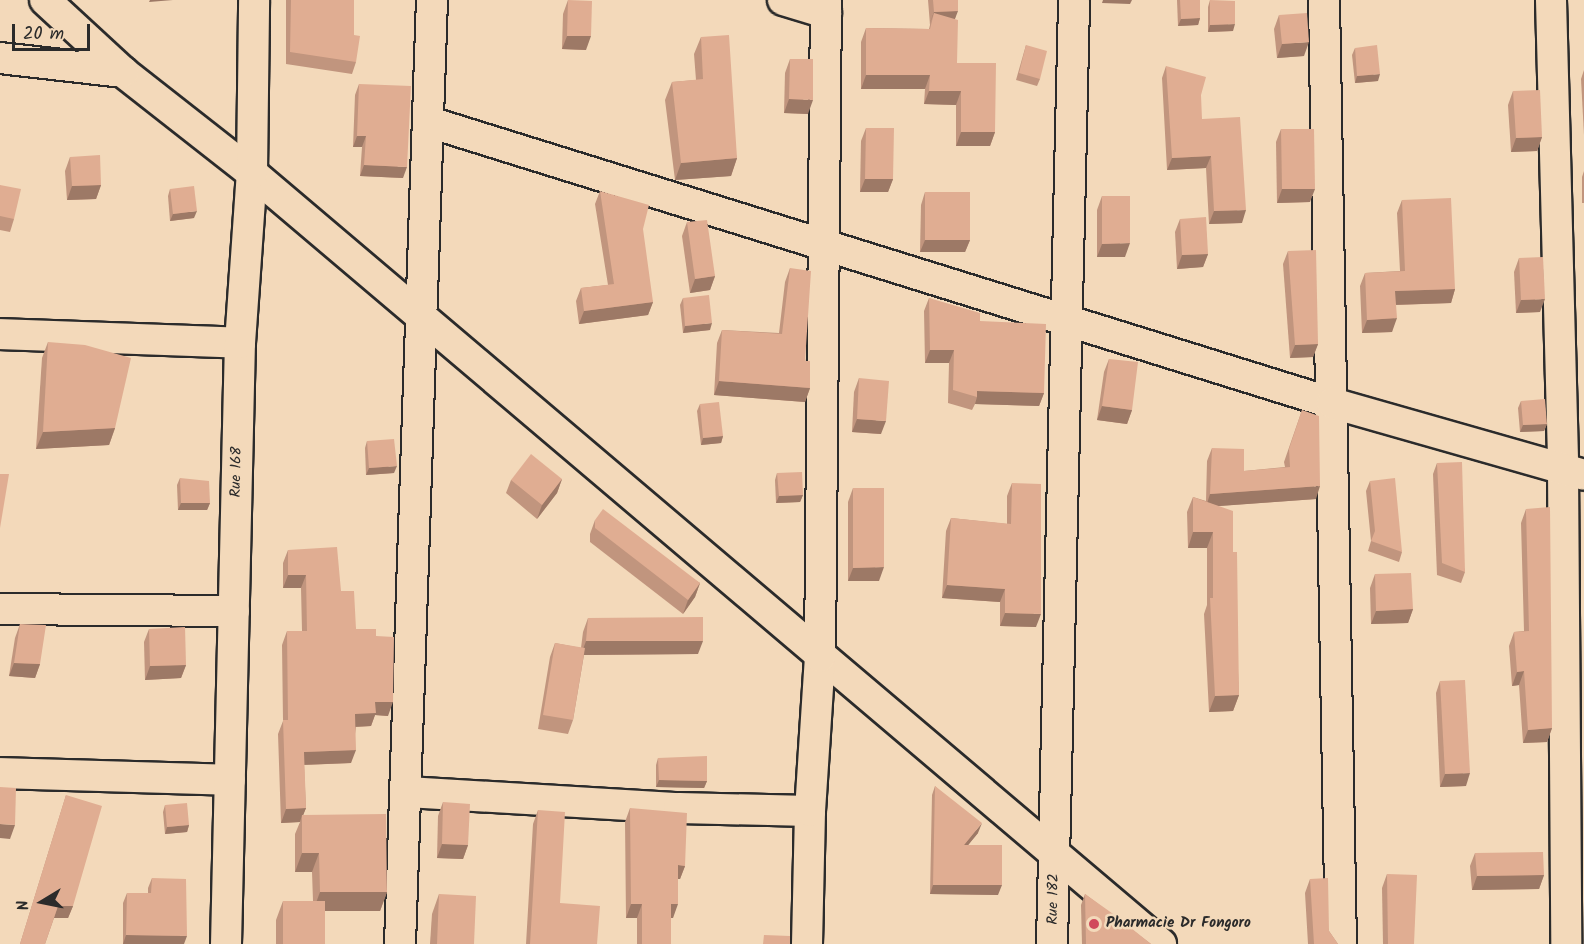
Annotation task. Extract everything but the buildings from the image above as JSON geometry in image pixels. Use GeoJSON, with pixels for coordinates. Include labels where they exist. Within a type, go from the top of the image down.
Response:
{"type":"FeatureCollection","features":[{"type":"Feature","properties":{"kind":"street"},"geometry":{"type":"LineString","coordinates":[[45,0],[123,72],[252,173],[1161,944]]}},
{"type":"Feature","properties":{"kind":"street","name":"Rue 168"},"geometry":{"type":"LineString","coordinates":[[226,944],[240,343],[252,173],[254,0]]}},
{"type":"Feature","properties":{"kind":"street"},"geometry":{"type":"LineString","coordinates":[[400,944],[407,792],[432,0]]}},
{"type":"Feature","properties":{"kind":"street"},"geometry":{"type":"LineString","coordinates":[[783,0],[826,6],[821,244],[820,657],[810,811],[807,944]]}},
{"type":"Feature","properties":{"kind":"street","name":"Rue 182"},"geometry":{"type":"LineString","coordinates":[[1052,944],[1074,0]]}},
{"type":"Feature","properties":{"kind":"street"},"geometry":{"type":"LineString","coordinates":[[1324,0],[1341,944]]}},
{"type":"Feature","properties":{"kind":"street"},"geometry":{"type":"LineString","coordinates":[[1551,0],[1574,472],[1566,944]]}},
{"type":"Feature","properties":{"kind":"street"},"geometry":{"type":"LineString","coordinates":[[0,58],[123,72]]}},
{"type":"Feature","properties":{"kind":"street"},"geometry":{"type":"LineString","coordinates":[[429,122],[1332,403],[1574,472]]}},
{"type":"Feature","properties":{"kind":"street"},"geometry":{"type":"LineString","coordinates":[[0,334],[240,343]]}},
{"type":"Feature","properties":{"kind":"street"},"geometry":{"type":"LineString","coordinates":[[0,609],[234,611]]}},
{"type":"Feature","properties":{"kind":"street"},"geometry":{"type":"LineString","coordinates":[[0,773],[230,780]]}},
{"type":"Feature","properties":{"kind":"street"},"geometry":{"type":"LineString","coordinates":[[407,792],[679,808],[810,811]]}},
{"type":"Feature","properties":{"kind":"place","name":"Pharmacie Dr Fongoro"},"geometry":{"type":"Point","coordinates":[1094,924]}}]}
